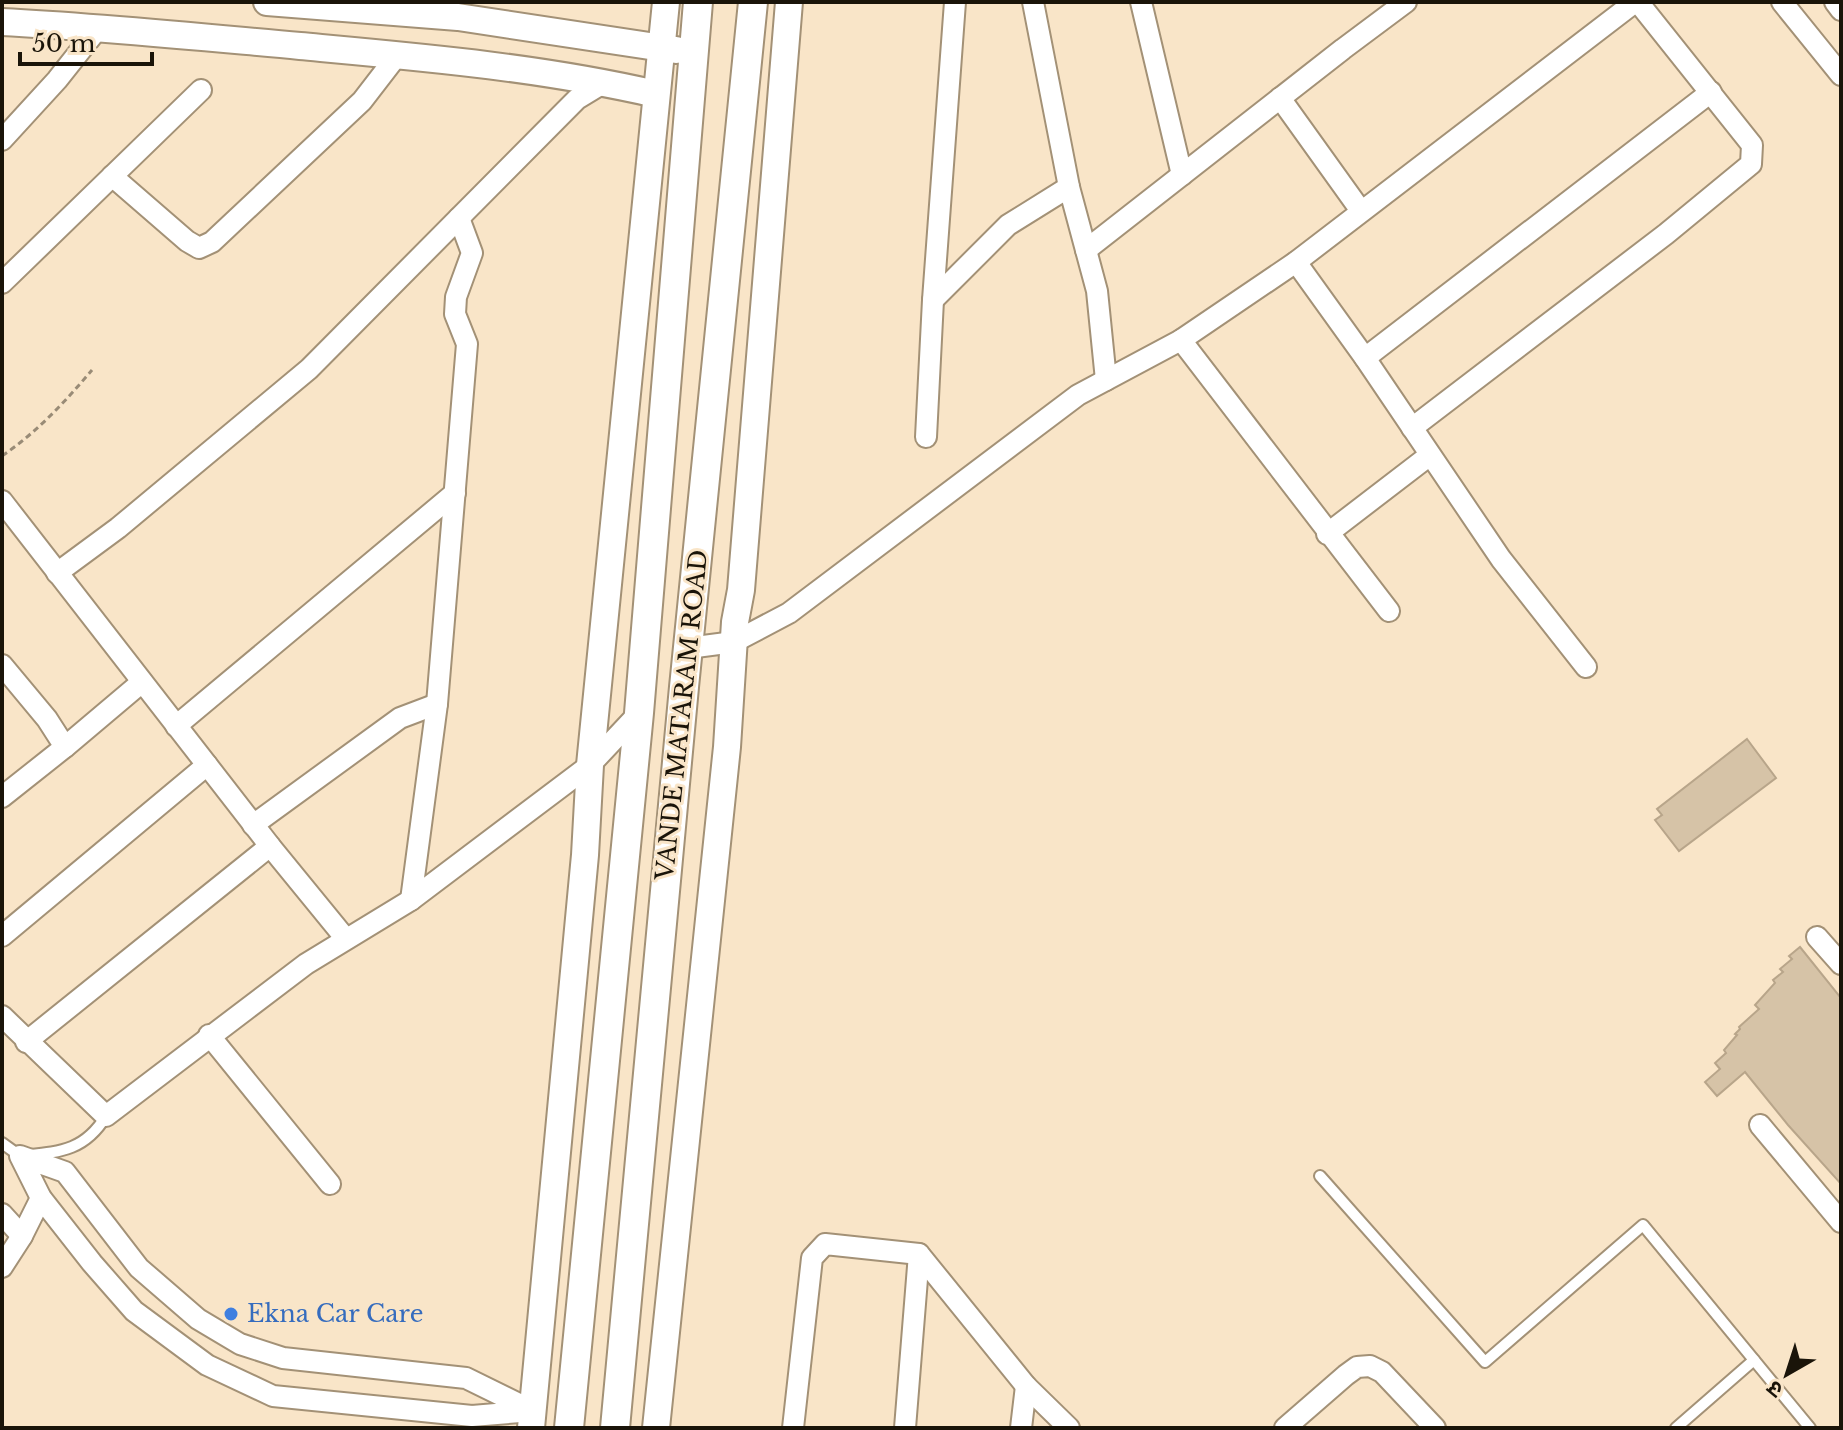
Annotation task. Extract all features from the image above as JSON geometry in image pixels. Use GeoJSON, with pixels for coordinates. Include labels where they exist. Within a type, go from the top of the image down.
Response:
{"type":"FeatureCollection","features":[{"type":"Feature","properties":{"kind":"main road","name":"VANDE MATARAM ROAD"},"geometry":{"type":"LineString","coordinates":[[569,1428],[639,713],[698,2]]}},
{"type":"Feature","properties":{"kind":"main road","name":"VANDE MATARAM ROAD"},"geometry":{"type":"LineString","coordinates":[[615,1428],[688,648],[753,2]]}},
{"type":"Feature","properties":{"kind":"street"},"geometry":{"type":"LineString","coordinates":[[267,2],[459,10],[692,52]]}},
{"type":"Feature","properties":{"kind":"street"},"geometry":{"type":"LineString","coordinates":[[532,1420],[585,855],[590,765],[666,2]]}},
{"type":"Feature","properties":{"kind":"street"},"geometry":{"type":"LineString","coordinates":[[656,1428],[727,747],[789,2]]}},
{"type":"Feature","properties":{"kind":"street"},"geometry":{"type":"LineString","coordinates":[[926,437],[955,2]]}},
{"type":"Feature","properties":{"kind":"street"},"geometry":{"type":"LineString","coordinates":[[1033,2],[1069,187],[1097,291],[1106,380]]}},
{"type":"Feature","properties":{"kind":"street"},"geometry":{"type":"LineString","coordinates":[[1141,2],[1182,175]]}},
{"type":"Feature","properties":{"kind":"street"},"geometry":{"type":"LineString","coordinates":[[1086,250],[1406,2]]}},
{"type":"Feature","properties":{"kind":"street"},"geometry":{"type":"LineString","coordinates":[[688,648],[734,642],[789,613],[1078,395],[1181,340],[1296,262],[1610,9],[1637,2],[1752,145],[1751,164],[1666,234],[1412,428]]}},
{"type":"Feature","properties":{"kind":"street"},"geometry":{"type":"LineString","coordinates":[[1782,2],[1841,75]]}},
{"type":"Feature","properties":{"kind":"street"},"geometry":{"type":"LineString","coordinates":[[1835,2],[1841,10]]}},
{"type":"Feature","properties":{"kind":"street"},"geometry":{"type":"LineString","coordinates":[[2,22],[99,27],[399,53],[605,82],[656,94]]}},
{"type":"Feature","properties":{"kind":"street"},"geometry":{"type":"LineString","coordinates":[[2,140],[57,80],[99,27]]}},
{"type":"Feature","properties":{"kind":"street"},"geometry":{"type":"LineString","coordinates":[[112,176],[199,248],[212,242],[362,101],[399,53]]}},
{"type":"Feature","properties":{"kind":"street"},"geometry":{"type":"LineString","coordinates":[[57,573],[118,528],[309,369],[577,99],[605,82]]}},
{"type":"Feature","properties":{"kind":"street"},"geometry":{"type":"LineString","coordinates":[[2,283],[201,90]]}},
{"type":"Feature","properties":{"kind":"street"},"geometry":{"type":"LineString","coordinates":[[1365,358],[1711,92]]}},
{"type":"Feature","properties":{"kind":"street"},"geometry":{"type":"LineString","coordinates":[[1280,98],[1361,211]]}},
{"type":"Feature","properties":{"kind":"street"},"geometry":{"type":"LineString","coordinates":[[933,300],[1008,225],[1069,187]]}},
{"type":"Feature","properties":{"kind":"street"},"geometry":{"type":"LineString","coordinates":[[411,900],[437,704],[467,344],[455,314],[456,297],[472,253],[459,218]]}},
{"type":"Feature","properties":{"kind":"street"},"geometry":{"type":"LineString","coordinates":[[1296,262],[1501,559],[1586,667]]}},
{"type":"Feature","properties":{"kind":"street"},"geometry":{"type":"LineString","coordinates":[[1181,340],[1389,611]]}},
{"type":"Feature","properties":{"kind":"street"},"geometry":{"type":"LineString","coordinates":[[1327,534],[1430,455]]}},
{"type":"Feature","properties":{"kind":"street"},"geometry":{"type":"LineString","coordinates":[[176,726],[455,493]]}},
{"type":"Feature","properties":{"kind":"street"},"geometry":{"type":"LineString","coordinates":[[2,501],[253,825],[346,939]]}},
{"type":"Feature","properties":{"kind":"street"},"geometry":{"type":"LineString","coordinates":[[2,665],[47,719],[65,747]]}},
{"type":"Feature","properties":{"kind":"street"},"geometry":{"type":"LineString","coordinates":[[2,797],[142,682]]}},
{"type":"Feature","properties":{"kind":"street"},"geometry":{"type":"LineString","coordinates":[[253,825],[400,718],[437,704]]}},
{"type":"Feature","properties":{"kind":"street"},"geometry":{"type":"LineString","coordinates":[[2,1017],[106,1116],[306,964],[411,900],[590,765],[639,713]]}},
{"type":"Feature","properties":{"kind":"street"},"geometry":{"type":"LineString","coordinates":[[2,936],[207,765]]}},
{"type":"Feature","properties":{"kind":"street"},"geometry":{"type":"LineString","coordinates":[[26,1042],[270,846]]}},
{"type":"Feature","properties":{"kind":"street"},"geometry":{"type":"LineString","coordinates":[[1817,937],[1841,964]]}},
{"type":"Feature","properties":{"kind":"street"},"geometry":{"type":"LineString","coordinates":[[209,1035],[330,1184]]}},
{"type":"Feature","properties":{"kind":"street"},"geometry":{"type":"LineString","coordinates":[[1760,1125],[1841,1222]]}},
{"type":"Feature","properties":{"kind":"street"},"geometry":{"type":"LineString","coordinates":[[20,1156],[65,1172],[139,1268],[198,1319],[240,1344],[283,1358],[466,1378],[532,1420]]}},
{"type":"Feature","properties":{"kind":"street"},"geometry":{"type":"LineString","coordinates":[[20,1156],[41,1198],[134,1311],[207,1365],[273,1396],[532,1420]]}},
{"type":"Feature","properties":{"kind":"street"},"geometry":{"type":"LineString","coordinates":[[2,1267],[41,1198]]}},
{"type":"Feature","properties":{"kind":"street"},"geometry":{"type":"LineString","coordinates":[[2,1214],[22,1236]]}},
{"type":"Feature","properties":{"kind":"street"},"geometry":{"type":"LineString","coordinates":[[793,1428],[812,1258],[825,1244],[919,1254],[1026,1386],[1069,1428]]}},
{"type":"Feature","properties":{"kind":"street"},"geometry":{"type":"LineString","coordinates":[[905,1428],[919,1254]]}},
{"type":"Feature","properties":{"kind":"street"},"geometry":{"type":"LineString","coordinates":[[1285,1428],[1346,1375],[1357,1367],[1370,1366],[1382,1372],[1435,1428]]}},
{"type":"Feature","properties":{"kind":"street"},"geometry":{"type":"LineString","coordinates":[[1021,1428],[1026,1386]]}},
{"type":"Feature","properties":{"kind":"lane"},"geometry":{"type":"LineString","coordinates":[[2,1143],[20,1156],[66,1151],[97,1131],[106,1116]]}},
{"type":"Feature","properties":{"kind":"lane"},"geometry":{"type":"LineString","coordinates":[[1320,1176],[1485,1362],[1643,1225],[1810,1428]]}},
{"type":"Feature","properties":{"kind":"lane"},"geometry":{"type":"LineString","coordinates":[[1676,1428],[1754,1360]]}},
{"type":"Feature","properties":{"kind":"path"},"geometry":{"type":"LineString","coordinates":[[2,456],[37,429],[92,370]]}},
{"type":"Feature","properties":{"kind":"building"},"geometry":{"type":"Polygon","coordinates":[[[1747,739],[1776,778],[1679,851],[1655,820],[1662,815],[1657,809],[1747,739]]]}},
{"type":"Feature","properties":{"kind":"building"},"geometry":{"type":"Polygon","coordinates":[[[1800,947],[1841,998],[1841,1184],[1745,1072],[1717,1096],[1705,1082],[1720,1069],[1715,1063],[1726,1053],[1724,1050],[1737,1035],[1739,1027],[1759,1009],[1755,1005],[1775,983],[1773,980],[1783,972],[1780,969],[1792,959],[1789,956],[1800,947]]]}},
{"type":"Feature","properties":{"kind":"place","name":"Ekna Car Care"},"geometry":{"type":"Point","coordinates":[231,1314]}}]}
